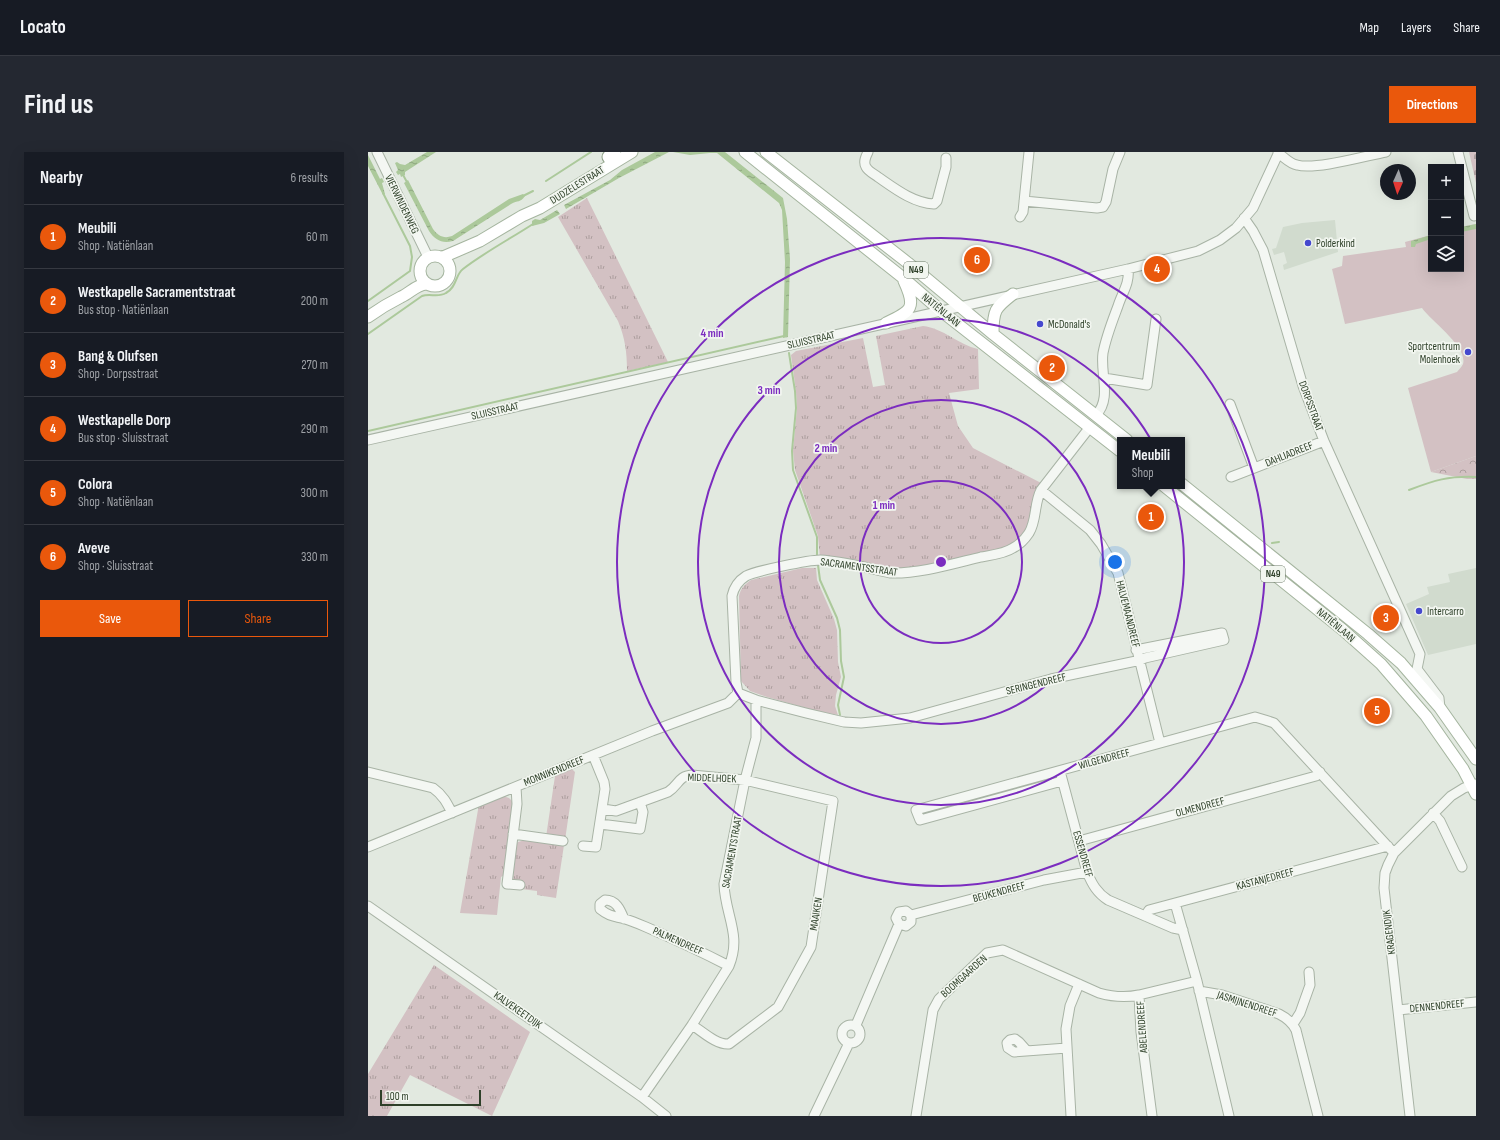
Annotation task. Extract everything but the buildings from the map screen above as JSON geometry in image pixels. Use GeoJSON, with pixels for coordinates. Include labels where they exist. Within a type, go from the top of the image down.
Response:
{"type":"FeatureCollection","features":[{"type":"Feature","properties":{"kind":"main road","name":"DUDZELESTRAAT"},"geometry":{"type":"LineString","coordinates":[[443,257],[480,241],[522,216],[540,208],[632,152]]}},
{"type":"Feature","properties":{"kind":"main road","name":"NATIËNLAAN"},"geometry":{"type":"LineString","coordinates":[[745,152],[902,277],[941,311],[1117,448]]}},
{"type":"Feature","properties":{"kind":"main road","name":"NATIËNLAAN"},"geometry":{"type":"LineString","coordinates":[[766,152],[908,263],[993,334],[1123,437]]}},
{"type":"Feature","properties":{"kind":"main road","name":"DUDZELESTRAAT"},"geometry":{"type":"LineString","coordinates":[[522,216],[537,202],[614,154]]}},
{"type":"Feature","properties":{"kind":"main road","name":"DUDZELESTRAAT"},"geometry":{"type":"LineString","coordinates":[[450,267],[455,261],[472,250],[480,241]]}},
{"type":"Feature","properties":{"kind":"main road"},"geometry":{"type":"LineString","coordinates":[[433,255],[443,257],[448,262],[450,267],[448,279],[438,286],[432,286],[423,279],[421,264],[428,257],[433,255]]}},
{"type":"Feature","properties":{"kind":"main road"},"geometry":{"type":"LineString","coordinates":[[886,323],[906,314],[909,308],[910,293],[902,277]]}},
{"type":"Feature","properties":{"kind":"main road"},"geometry":{"type":"LineString","coordinates":[[368,317],[390,301],[398,291],[423,279]]}},
{"type":"Feature","properties":{"kind":"main road"},"geometry":{"type":"LineString","coordinates":[[993,334],[995,311],[999,305],[1012,294]]}},
{"type":"Feature","properties":{"kind":"main road","name":"NATIËNLAAN"},"geometry":{"type":"LineString","coordinates":[[1185,486],[1402,663],[1440,708],[1476,759]]}},
{"type":"Feature","properties":{"kind":"main road","name":"NATIËNLAAN"},"geometry":{"type":"LineString","coordinates":[[1168,489],[1343,630],[1381,664],[1426,716],[1475,788]]}},
{"type":"Feature","properties":{"kind":"street","name":"VIERWINDENWEG"},"geometry":{"type":"LineString","coordinates":[[377,152],[428,257]]}},
{"type":"Feature","properties":{"kind":"street"},"geometry":{"type":"LineString","coordinates":[[868,152],[865,161],[866,167],[871,172],[898,191],[912,198],[930,204],[934,204],[937,201],[946,167],[946,158]]}},
{"type":"Feature","properties":{"kind":"street"},"geometry":{"type":"LineString","coordinates":[[1020,217],[1023,212],[1029,152]]}},
{"type":"Feature","properties":{"kind":"street"},"geometry":{"type":"LineString","coordinates":[[1024,201],[1097,208],[1103,207],[1106,202],[1113,169],[1120,152]]}},
{"type":"Feature","properties":{"kind":"street"},"geometry":{"type":"LineString","coordinates":[[1244,218],[1253,208],[1278,153],[1294,164],[1305,166],[1326,165],[1386,152]]}},
{"type":"Feature","properties":{"kind":"street"},"geometry":{"type":"LineString","coordinates":[[1458,152],[1474,216]]}},
{"type":"Feature","properties":{"kind":"street","name":"SLUISSTRAAT"},"geometry":{"type":"LineString","coordinates":[[368,440],[1128,269],[1204,248],[1220,240],[1236,228],[1244,218]]}},
{"type":"Feature","properties":{"kind":"street","name":"DORPSSTRAAT"},"geometry":{"type":"LineString","coordinates":[[1244,218],[1263,250],[1303,386],[1324,441],[1420,654],[1417,660],[1417,669],[1439,698],[1440,708]]}},
{"type":"Feature","properties":{"kind":"street"},"geometry":{"type":"LineString","coordinates":[[1096,415],[1101,410],[1104,398],[1103,355],[1108,332],[1128,281],[1128,269]]}},
{"type":"Feature","properties":{"kind":"street"},"geometry":{"type":"LineString","coordinates":[[1104,378],[1146,385],[1156,319]]}},
{"type":"Feature","properties":{"kind":"street","name":"DAHLIADREEF"},"geometry":{"type":"LineString","coordinates":[[1230,404],[1254,468]]}},
{"type":"Feature","properties":{"kind":"street","name":"SACRAMENTSSTRAAT"},"geometry":{"type":"LineString","coordinates":[[738,693],[736,682],[732,596],[737,584],[747,575],[798,563],[820,560],[839,562],[890,573],[898,573],[946,566],[1008,551],[1020,544],[1028,534],[1033,523],[1037,498],[1041,490],[1090,426]]}},
{"type":"Feature","properties":{"kind":"street","name":"DAHLIADREEF"},"geometry":{"type":"LineString","coordinates":[[1231,477],[1324,441]]}},
{"type":"Feature","properties":{"kind":"street","name":"HALVEMAANDREEF"},"geometry":{"type":"LineString","coordinates":[[1041,490],[1090,530],[1112,560],[1118,573],[1136,650],[1141,660],[1160,743]]}},
{"type":"Feature","properties":{"kind":"street","name":"SERINGENDREEF"},"geometry":{"type":"LineString","coordinates":[[756,700],[844,722],[861,723],[890,721],[910,718],[1051,679],[1141,660],[1224,640],[1222,633],[1136,650]]}},
{"type":"Feature","properties":{"kind":"street"},"geometry":{"type":"LineString","coordinates":[[1402,663],[1409,664],[1417,660]]}},
{"type":"Feature","properties":{"kind":"street"},"geometry":{"type":"LineString","coordinates":[[738,693],[756,700]]}},
{"type":"Feature","properties":{"kind":"street","name":"MONNIKENDREEF"},"geometry":{"type":"LineString","coordinates":[[368,847],[593,755],[728,703],[738,693]]}},
{"type":"Feature","properties":{"kind":"street","name":"SACRAMENTSTRAAT"},"geometry":{"type":"LineString","coordinates":[[642,1097],[692,1025],[730,966],[734,956],[735,940],[724,884],[745,780],[756,738],[756,700]]}},
{"type":"Feature","properties":{"kind":"street","name":"WILGENDREEF"},"geometry":{"type":"LineString","coordinates":[[1062,781],[920,820],[916,810],[1255,717],[1274,723],[1391,850]]}},
{"type":"Feature","properties":{"kind":"street"},"geometry":{"type":"LineString","coordinates":[[584,846],[596,847],[605,789],[604,782],[593,755]]}},
{"type":"Feature","properties":{"kind":"street","name":"ESSENDREEF"},"geometry":{"type":"LineString","coordinates":[[1060,771],[1087,872],[1094,887],[1102,896],[1173,928],[1183,930]]}},
{"type":"Feature","properties":{"kind":"street"},"geometry":{"type":"LineString","coordinates":[[368,772],[433,788],[444,798],[452,813]]}},
{"type":"Feature","properties":{"kind":"street","name":"OLMENDREEF"},"geometry":{"type":"LineString","coordinates":[[1079,841],[1316,776],[1320,772]]}},
{"type":"Feature","properties":{"kind":"street","name":"MIDDELHOEK"},"geometry":{"type":"LineString","coordinates":[[603,809],[616,811],[668,792],[675,787],[679,779],[686,776],[745,780]]}},
{"type":"Feature","properties":{"kind":"street","name":"MAAIKEN"},"geometry":{"type":"LineString","coordinates":[[692,1025],[719,1042],[729,1044],[778,1007],[811,947],[833,801],[745,780]]}},
{"type":"Feature","properties":{"kind":"street"},"geometry":{"type":"LineString","coordinates":[[516,787],[517,804],[507,884],[520,886]]}},
{"type":"Feature","properties":{"kind":"street","name":"KRAGENDIJK"},"geometry":{"type":"LineString","coordinates":[[1410,1116],[1384,880],[1391,850],[1452,796],[1464,788],[1475,788]]}},
{"type":"Feature","properties":{"kind":"street"},"geometry":{"type":"LineString","coordinates":[[600,824],[640,829],[643,812],[640,802]]}},
{"type":"Feature","properties":{"kind":"street"},"geometry":{"type":"LineString","coordinates":[[1433,813],[1440,821],[1462,867]]}},
{"type":"Feature","properties":{"kind":"street"},"geometry":{"type":"LineString","coordinates":[[513,834],[563,841]]}},
{"type":"Feature","properties":{"kind":"street","name":"KASTANJEDREEF"},"geometry":{"type":"LineString","coordinates":[[1145,916],[1149,910],[1175,903],[1391,850]]}},
{"type":"Feature","properties":{"kind":"street","name":"BEUKENDREEF"},"geometry":{"type":"LineString","coordinates":[[814,1116],[849,1043],[855,1043],[859,1040],[861,1034],[860,1029],[856,1025],[899,924],[896,918],[899,912],[906,911],[911,915],[1044,880],[1087,872]]}},
{"type":"Feature","properties":{"kind":"street"},"geometry":{"type":"LineString","coordinates":[[1175,903],[1197,981],[1230,1116]]}},
{"type":"Feature","properties":{"kind":"street","name":"KALVEKEETDIJK"},"geometry":{"type":"LineString","coordinates":[[368,906],[642,1097],[666,1116]]}},
{"type":"Feature","properties":{"kind":"street","name":"PALMENDREEF"},"geometry":{"type":"LineString","coordinates":[[624,919],[686,944],[730,966]]}},
{"type":"Feature","properties":{"kind":"street","name":"BOOMGAARDEN"},"geometry":{"type":"LineString","coordinates":[[916,1116],[933,1010],[939,999],[986,953],[1003,950],[1099,994],[1113,997],[1139,995]]}},
{"type":"Feature","properties":{"kind":"street"},"geometry":{"type":"LineString","coordinates":[[1309,972],[1310,985],[1300,1013],[1292,1024],[1296,1030],[1318,1116]]}},
{"type":"Feature","properties":{"kind":"street","name":"ABELENDREEF"},"geometry":{"type":"LineString","coordinates":[[1152,1116],[1141,1032],[1139,995],[1197,981]]}},
{"type":"Feature","properties":{"kind":"street"},"geometry":{"type":"LineString","coordinates":[[1071,1116],[1066,1048],[1067,1018],[1079,984]]}},
{"type":"Feature","properties":{"kind":"street","name":"JASMIJNENDREEF"},"geometry":{"type":"LineString","coordinates":[[1199,991],[1222,995],[1279,1014],[1292,1024]]}},
{"type":"Feature","properties":{"kind":"street","name":"DENNENDREEF"},"geometry":{"type":"LineString","coordinates":[[1398,1010],[1476,1002]]}},
{"type":"Feature","properties":{"kind":"street"},"geometry":{"type":"LineString","coordinates":[[849,1043],[843,1038],[842,1031],[848,1025],[856,1025]]}},
{"type":"Feature","properties":{"kind":"street"},"geometry":{"type":"LineString","coordinates":[[1027,1051],[1066,1048]]}},
{"type":"Feature","properties":{"kind":"shaded area","name":"Polderkind"},"geometry":{"type":"Polygon","coordinates":[[[1335,220],[1338,252],[1284,270],[1283,265],[1287,263],[1284,252],[1274,255],[1272,249],[1276,248],[1283,227],[1302,223],[1335,220]]]}},
{"type":"Feature","properties":{"kind":"shaded area"},"geometry":{"type":"Polygon","coordinates":[[[1476,568],[1476,644],[1428,655],[1406,604],[1429,594],[1427,587],[1450,582],[1448,574],[1476,568]]]}},
{"type":"Feature","properties":{"kind":"green space"},"geometry":{"type":"Polygon","coordinates":[[[1469,152],[1476,152],[1476,183],[1469,152]]]}},
{"type":"Feature","properties":{"kind":"green space"},"geometry":{"type":"Polygon","coordinates":[[[587,198],[668,362],[627,371],[625,345],[618,321],[558,217],[587,198]]]}},
{"type":"Feature","properties":{"kind":"green space","name":"Sportcentrum Molenhoek"},"geometry":{"type":"Polygon","coordinates":[[[1476,224],[1476,456],[1431,472],[1408,388],[1457,372],[1463,364],[1463,357],[1460,350],[1448,334],[1422,308],[1345,324],[1332,269],[1342,266],[1343,256],[1406,247],[1405,242],[1428,236],[1428,272],[1464,272],[1464,226],[1476,224]]]}},
{"type":"Feature","properties":{"kind":"green space"},"geometry":{"type":"Polygon","coordinates":[[[923,326],[930,327],[964,344],[978,349],[979,389],[949,393],[958,426],[973,448],[1045,485],[1033,523],[1015,548],[898,573],[820,558],[818,536],[795,470],[793,451],[797,408],[791,355],[796,351],[863,338],[873,387],[885,385],[876,336],[923,326]]]}},
{"type":"Feature","properties":{"kind":"green space"},"geometry":{"type":"Polygon","coordinates":[[[1476,456],[1476,479],[1467,479],[1431,472],[1476,456]]]}},
{"type":"Feature","properties":{"kind":"green space"},"geometry":{"type":"Polygon","coordinates":[[[802,568],[816,568],[817,580],[834,619],[837,630],[838,662],[841,677],[836,695],[835,706],[838,715],[813,710],[767,697],[750,691],[741,681],[739,596],[742,589],[751,580],[802,568]]]}},
{"type":"Feature","properties":{"kind":"green space"},"geometry":{"type":"Polygon","coordinates":[[[572,769],[575,772],[565,840],[546,837],[555,776],[572,769]]]}},
{"type":"Feature","properties":{"kind":"green space"},"geometry":{"type":"Polygon","coordinates":[[[503,796],[509,798],[513,802],[504,875],[501,877],[497,915],[460,913],[479,804],[503,796]]]}},
{"type":"Feature","properties":{"kind":"green space"},"geometry":{"type":"Polygon","coordinates":[[[525,840],[564,845],[556,898],[537,895],[537,891],[521,889],[517,882],[513,879],[516,844],[525,840]]]}},
{"type":"Feature","properties":{"kind":"green space"},"geometry":{"type":"Polygon","coordinates":[[[434,965],[530,1032],[492,1116],[410,1075],[387,1116],[368,1116],[368,1074],[434,965]]]}},
{"type":"Feature","properties":{"kind":"water"},"geometry":{"type":"Polygon","coordinates":[[[427,152],[436,152],[405,172],[405,175],[401,177],[400,174],[398,175],[396,172],[398,170],[395,163],[397,162],[405,165],[427,152]]]}},
{"type":"Feature","properties":{"kind":"water"},"geometry":{"type":"Polygon","coordinates":[[[655,152],[669,152],[619,178],[566,209],[564,205],[610,180],[622,170],[655,152]]]}},
{"type":"Feature","properties":{"kind":"water"},"geometry":{"type":"Polygon","coordinates":[[[673,152],[725,152],[783,198],[787,219],[790,259],[788,337],[783,338],[785,262],[782,210],[779,203],[717,153],[690,155],[673,152]]]}},
{"type":"Feature","properties":{"kind":"water"},"geometry":{"type":"Polygon","coordinates":[[[368,155],[380,179],[382,178],[384,182],[382,183],[385,194],[383,195],[368,166],[368,155]]]}},
{"type":"Feature","properties":{"kind":"water"},"geometry":{"type":"Polygon","coordinates":[[[408,180],[433,229],[439,235],[444,237],[452,236],[509,199],[523,194],[525,196],[522,200],[511,204],[453,241],[442,242],[436,239],[429,231],[404,183],[408,180]]]}},
{"type":"Feature","properties":{"kind":"water"},"geometry":{"type":"Polygon","coordinates":[[[557,210],[560,214],[544,223],[532,226],[532,221],[535,219],[540,220],[557,210]]]}},
{"type":"Feature","properties":{"kind":"water"},"geometry":{"type":"Polygon","coordinates":[[[1476,224],[1476,229],[1464,231],[1464,226],[1476,224]]]}},
{"type":"Feature","properties":{"kind":"water"},"geometry":{"type":"Polygon","coordinates":[[[1428,236],[1428,240],[1416,244],[1415,247],[1411,247],[1411,241],[1428,236]]]}},
{"type":"Feature","properties":{"kind":"waterway"},"geometry":{"type":"LineString","coordinates":[[546,181],[591,152]]}},
{"type":"Feature","properties":{"kind":"waterway"},"geometry":{"type":"LineString","coordinates":[[402,173],[408,184]]}},
{"type":"Feature","properties":{"kind":"waterway"},"geometry":{"type":"LineString","coordinates":[[523,196],[533,191]]}},
{"type":"Feature","properties":{"kind":"waterway"},"geometry":{"type":"LineString","coordinates":[[368,301],[410,271],[412,257],[410,246],[383,193]]}},
{"type":"Feature","properties":{"kind":"waterway"},"geometry":{"type":"LineString","coordinates":[[368,334],[422,296],[440,295],[446,293],[452,288],[463,269],[533,224]]}},
{"type":"Feature","properties":{"kind":"waterway"},"geometry":{"type":"LineString","coordinates":[[368,431],[784,336]]}},
{"type":"Feature","properties":{"kind":"waterway"},"geometry":{"type":"LineString","coordinates":[[789,353],[796,408],[792,451],[793,470],[817,537],[817,556]]}},
{"type":"Feature","properties":{"kind":"waterway"},"geometry":{"type":"LineString","coordinates":[[1409,490],[1442,479],[1476,477]]}},
{"type":"Feature","properties":{"kind":"waterway"},"geometry":{"type":"LineString","coordinates":[[1272,543],[1279,542]]}},
{"type":"Feature","properties":{"kind":"waterway"},"geometry":{"type":"LineString","coordinates":[[818,565],[820,580],[837,618],[840,630],[841,661],[844,677],[838,705],[840,715]]}},
{"type":"Feature","properties":{"kind":"place","name":"Polderkind"},"geometry":{"type":"Point","coordinates":[1308,243]}},
{"type":"Feature","properties":{"kind":"place","name":"Aveve"},"geometry":{"type":"Point","coordinates":[977,260]}},
{"type":"Feature","properties":{"kind":"place","name":"Westkapelle Dorp"},"geometry":{"type":"Point","coordinates":[1157,269]}},
{"type":"Feature","properties":{"kind":"place","name":"McDonald's"},"geometry":{"type":"Point","coordinates":[1040,324]}},
{"type":"Feature","properties":{"kind":"place","name":"Sportcentrum Molenhoek"},"geometry":{"type":"Point","coordinates":[1468,352]}},
{"type":"Feature","properties":{"kind":"place","name":"Westkapelle Sacramentstraat"},"geometry":{"type":"Point","coordinates":[1052,368]}},
{"type":"Feature","properties":{"kind":"place","name":"Meubili"},"geometry":{"type":"Point","coordinates":[1151,517]}},
{"type":"Feature","properties":{"kind":"place","name":"Intercarro"},"geometry":{"type":"Point","coordinates":[1419,611]}},
{"type":"Feature","properties":{"kind":"place","name":"Bang & Olufsen"},"geometry":{"type":"Point","coordinates":[1386,618]}},
{"type":"Feature","properties":{"kind":"place","name":"Colora"},"geometry":{"type":"Point","coordinates":[1377,711]}}]}
